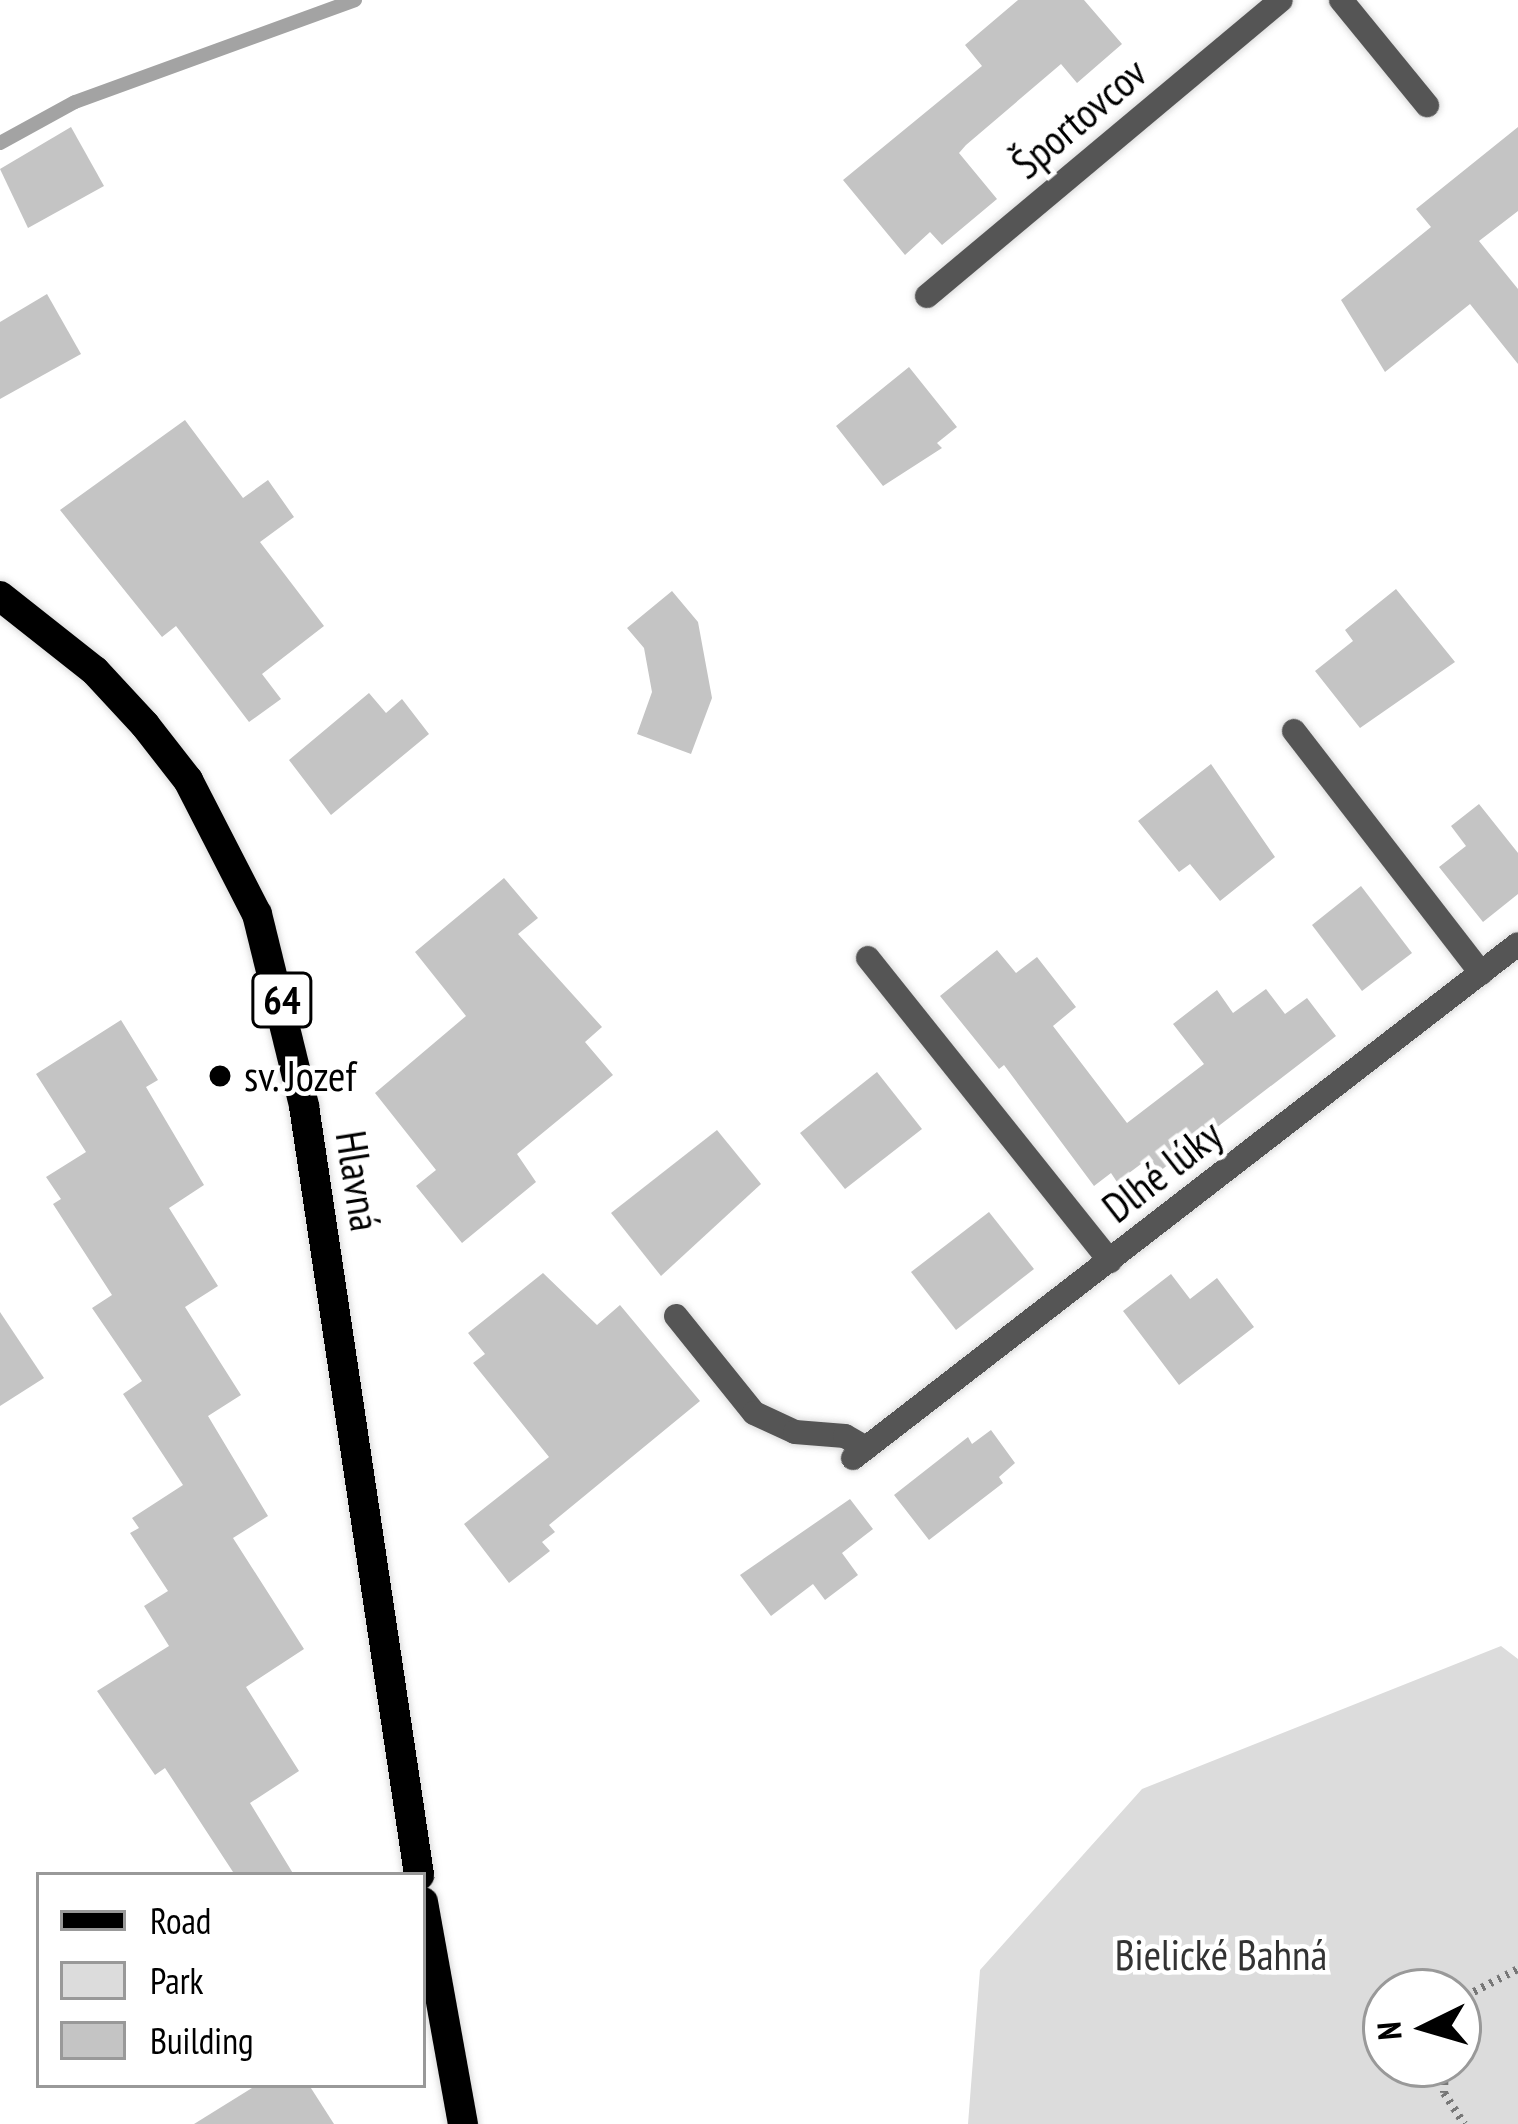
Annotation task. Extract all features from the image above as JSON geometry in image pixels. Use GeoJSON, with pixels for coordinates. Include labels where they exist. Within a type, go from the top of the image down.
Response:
{"type":"FeatureCollection","features":[{"type":"Feature","properties":{"kind":"main road","name":"Hlavná"},"geometry":{"type":"LineString","coordinates":[[0,596],[95,671],[145,725],[188,780],[257,914],[304,1106],[418,1872]]}},
{"type":"Feature","properties":{"kind":"main road"},"geometry":{"type":"LineString","coordinates":[[426,1919],[463,2124]]}},
{"type":"Feature","properties":{"kind":"street","name":"Športovcov"},"geometry":{"type":"LineString","coordinates":[[927,296],[1281,0]]}},
{"type":"Feature","properties":{"kind":"street"},"geometry":{"type":"LineString","coordinates":[[1341,0],[1427,105]]}},
{"type":"Feature","properties":{"kind":"street"},"geometry":{"type":"LineString","coordinates":[[1294,731],[1481,973]]}},
{"type":"Feature","properties":{"kind":"street","name":"Dlhé lúky"},"geometry":{"type":"LineString","coordinates":[[676,1316],[754,1412],[795,1432],[845,1436],[860,1453],[1518,944]]}},
{"type":"Feature","properties":{"kind":"street"},"geometry":{"type":"LineString","coordinates":[[868,958],[1110,1261]]}},
{"type":"Feature","properties":{"kind":"path"},"geometry":{"type":"LineString","coordinates":[[1482,1988],[1518,1969]]}},
{"type":"Feature","properties":{"kind":"path"},"geometry":{"type":"LineString","coordinates":[[1444,2088],[1464,2124]]}},
{"type":"Feature","properties":{"kind":"green space","name":"Bielické Bahná"},"geometry":{"type":"Polygon","coordinates":[[[1501,1646],[1518,1659],[1518,2124],[968,2124],[980,1970],[1142,1789],[1501,1646]]]}},
{"type":"Feature","properties":{"kind":"building"},"geometry":{"type":"Polygon","coordinates":[[[1018,0],[1084,0],[1122,44],[1077,83],[1061,64],[966,145],[959,153],[997,199],[942,245],[930,232],[905,255],[843,180],[982,66],[965,45],[1018,0]]]}},
{"type":"Feature","properties":{"kind":"building"},"geometry":{"type":"Polygon","coordinates":[[[71,127],[104,186],[28,228],[0,169],[71,127]]]}},
{"type":"Feature","properties":{"kind":"building"},"geometry":{"type":"Polygon","coordinates":[[[1518,127],[1518,211],[1479,241],[1518,289],[1518,364],[1470,304],[1385,372],[1341,300],[1431,227],[1416,209],[1518,127]]]}},
{"type":"Feature","properties":{"kind":"building"},"geometry":{"type":"Polygon","coordinates":[[[47,294],[81,354],[0,399],[0,322],[47,294]]]}},
{"type":"Feature","properties":{"kind":"building"},"geometry":{"type":"Polygon","coordinates":[[[909,367],[957,427],[937,443],[942,448],[883,486],[836,426],[909,367]]]}},
{"type":"Feature","properties":{"kind":"building"},"geometry":{"type":"Polygon","coordinates":[[[185,420],[243,498],[268,480],[294,517],[260,542],[324,626],[262,674],[281,699],[249,722],[176,626],[162,637],[60,510],[185,420]]]}},
{"type":"Feature","properties":{"kind":"building"},"geometry":{"type":"Polygon","coordinates":[[[1396,589],[1455,662],[1360,728],[1315,671],[1353,641],[1345,630],[1396,589]]]}},
{"type":"Feature","properties":{"kind":"building"},"geometry":{"type":"Polygon","coordinates":[[[672,591],[698,622],[712,698],[691,754],[637,734],[652,692],[644,648],[627,628],[672,591]]]}},
{"type":"Feature","properties":{"kind":"building"},"geometry":{"type":"Polygon","coordinates":[[[369,693],[386,713],[402,699],[429,734],[331,815],[289,760],[369,693]]]}},
{"type":"Feature","properties":{"kind":"building"},"geometry":{"type":"Polygon","coordinates":[[[1211,764],[1275,857],[1220,901],[1190,864],[1179,872],[1138,821],[1211,764]]]}},
{"type":"Feature","properties":{"kind":"building"},"geometry":{"type":"Polygon","coordinates":[[[1479,804],[1518,853],[1518,894],[1483,922],[1439,867],[1466,846],[1451,826],[1479,804]]]}},
{"type":"Feature","properties":{"kind":"building"},"geometry":{"type":"Polygon","coordinates":[[[504,878],[538,918],[518,934],[602,1027],[585,1042],[613,1075],[517,1154],[536,1182],[462,1243],[416,1186],[436,1170],[375,1093],[466,1016],[415,952],[504,878]]]}},
{"type":"Feature","properties":{"kind":"building"},"geometry":{"type":"Polygon","coordinates":[[[1361,886],[1412,953],[1362,991],[1312,925],[1361,886]]]}},
{"type":"Feature","properties":{"kind":"building"},"geometry":{"type":"Polygon","coordinates":[[[997,950],[1016,973],[1037,957],[1076,1007],[1053,1026],[1127,1123],[1204,1064],[1173,1024],[1217,990],[1233,1013],[1266,989],[1285,1014],[1307,998],[1336,1036],[1160,1171],[1149,1158],[1117,1182],[1111,1173],[1094,1186],[1004,1065],[999,1069],[940,996],[997,950]]]}},
{"type":"Feature","properties":{"kind":"building"},"geometry":{"type":"Polygon","coordinates":[[[121,1020],[158,1080],[146,1087],[204,1185],[169,1208],[218,1286],[185,1307],[241,1395],[208,1416],[268,1516],[233,1538],[304,1649],[246,1687],[299,1771],[250,1803],[292,1872],[233,1872],[165,1768],[155,1775],[97,1691],[169,1646],[144,1606],[168,1591],[130,1533],[139,1528],[132,1518],[183,1485],[123,1394],[142,1381],[92,1308],[112,1295],[53,1204],[61,1199],[46,1177],[86,1152],[36,1074],[121,1020]]]}},
{"type":"Feature","properties":{"kind":"building"},"geometry":{"type":"Polygon","coordinates":[[[877,1072],[922,1129],[845,1189],[800,1133],[877,1072]]]}},
{"type":"Feature","properties":{"kind":"building"},"geometry":{"type":"Polygon","coordinates":[[[717,1130],[761,1184],[661,1276],[611,1213],[717,1130]]]}},
{"type":"Feature","properties":{"kind":"building"},"geometry":{"type":"Polygon","coordinates":[[[989,1212],[1034,1269],[956,1330],[911,1272],[989,1212]]]}},
{"type":"Feature","properties":{"kind":"building"},"geometry":{"type":"Polygon","coordinates":[[[543,1273],[597,1325],[620,1305],[700,1401],[549,1525],[555,1532],[542,1542],[550,1551],[509,1583],[464,1524],[549,1457],[473,1363],[485,1354],[468,1333],[543,1273]]]}},
{"type":"Feature","properties":{"kind":"building"},"geometry":{"type":"Polygon","coordinates":[[[1171,1274],[1190,1299],[1217,1278],[1254,1327],[1179,1385],[1123,1311],[1171,1274]]]}},
{"type":"Feature","properties":{"kind":"building"},"geometry":{"type":"Polygon","coordinates":[[[0,1312],[44,1378],[0,1406],[0,1312]]]}},
{"type":"Feature","properties":{"kind":"building"},"geometry":{"type":"Polygon","coordinates":[[[991,1430],[1015,1463],[999,1477],[1003,1483],[929,1540],[894,1495],[968,1437],[972,1444],[991,1430]]]}},
{"type":"Feature","properties":{"kind":"building"},"geometry":{"type":"Polygon","coordinates":[[[850,1499],[873,1529],[842,1553],[858,1575],[825,1600],[813,1584],[771,1616],[740,1575],[850,1499]]]}},
{"type":"Feature","properties":{"kind":"building"},"geometry":{"type":"Polygon","coordinates":[[[252,2088],[311,2088],[334,2124],[194,2124],[252,2088]]]}},
{"type":"Feature","properties":{"kind":"waterway"},"geometry":{"type":"LineString","coordinates":[[0,143],[75,102],[355,0]]}},
{"type":"Feature","properties":{"kind":"place","name":"sv. Jozef"},"geometry":{"type":"Point","coordinates":[220,1076]}}]}
